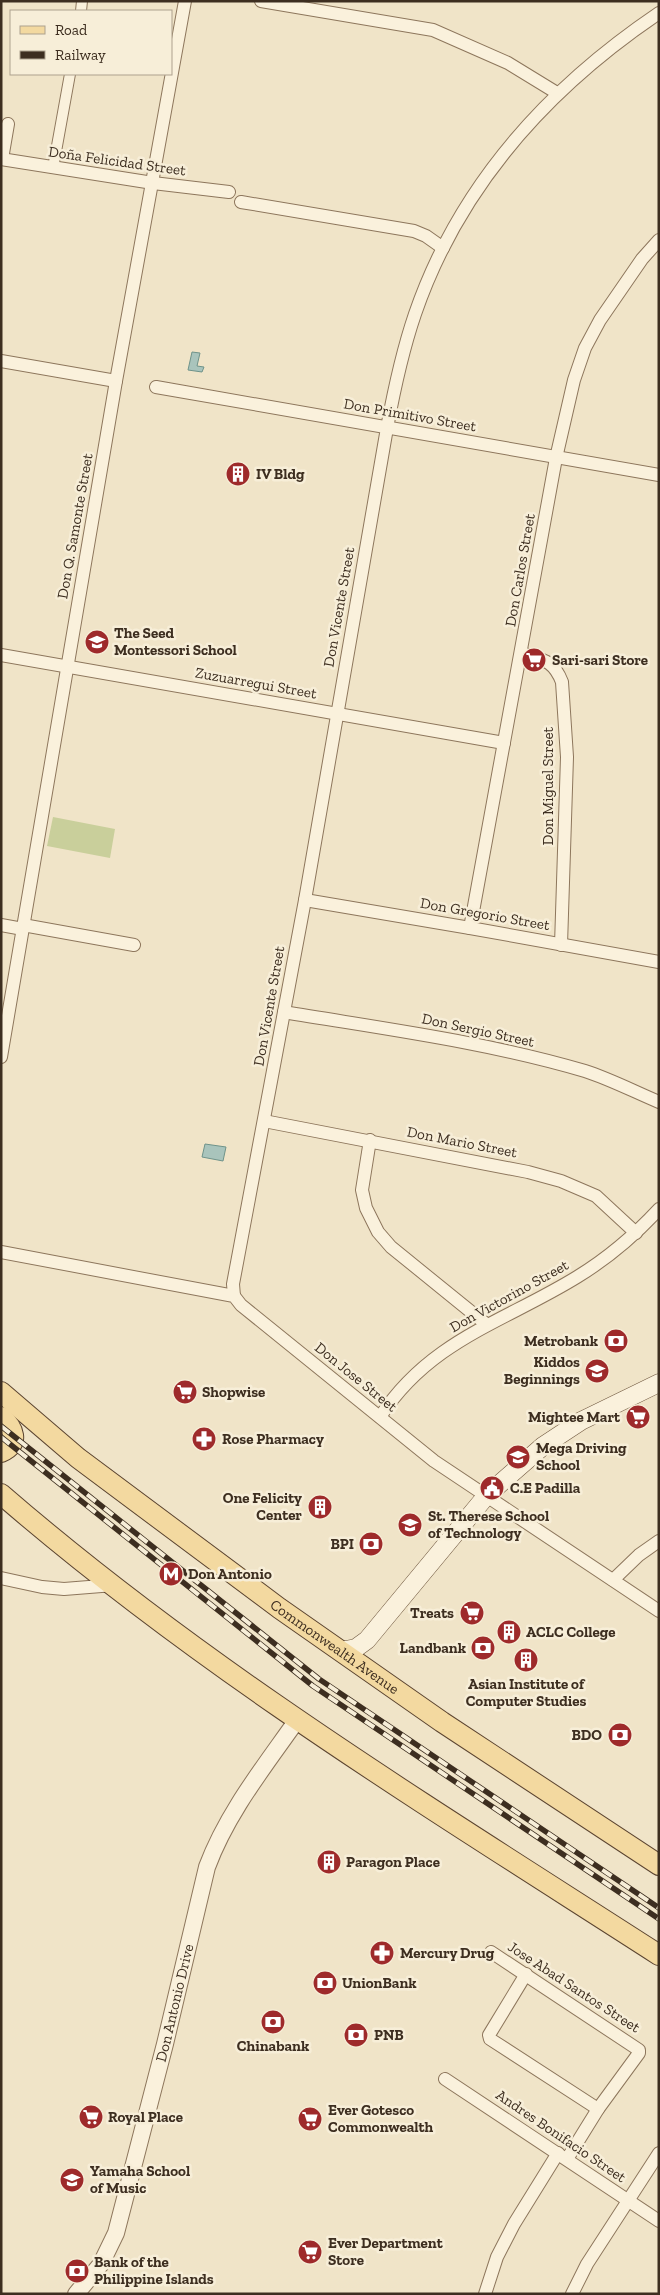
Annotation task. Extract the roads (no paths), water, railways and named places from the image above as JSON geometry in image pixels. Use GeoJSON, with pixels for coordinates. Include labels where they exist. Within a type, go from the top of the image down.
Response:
{"type":"FeatureCollection","features":[{"type":"Feature","properties":{"kind":"main road"},"geometry":{"type":"LineString","coordinates":[[340,1650],[353,1649],[367,1640],[487,1495],[543,1446],[580,1421],[659,1383]]}},
{"type":"Feature","properties":{"kind":"main road","name":"Commonwealth Avenue"},"geometry":{"type":"LineString","coordinates":[[1,1392],[78,1458],[367,1670],[442,1722],[659,1865]]}},
{"type":"Feature","properties":{"kind":"main road"},"geometry":{"type":"LineString","coordinates":[[1,1417],[11,1426],[14,1436],[10,1446],[1,1452]]}},
{"type":"Feature","properties":{"kind":"main road"},"geometry":{"type":"LineString","coordinates":[[1,1494],[114,1585],[297,1720],[659,1955]]}},
{"type":"Feature","properties":{"kind":"main road"},"geometry":{"type":"LineString","coordinates":[[367,1640],[364,1658],[367,1670]]}},
{"type":"Feature","properties":{"kind":"street","name":"Don Q. Samonte Street"},"geometry":{"type":"LineString","coordinates":[[172,73],[185,1]]}},
{"type":"Feature","properties":{"kind":"street"},"geometry":{"type":"LineString","coordinates":[[261,1],[433,30],[508,63],[557,93]]}},
{"type":"Feature","properties":{"kind":"street","name":"Don Vicente Street"},"geometry":{"type":"LineString","coordinates":[[234,1296],[233,1284],[305,900],[387,428],[398,369],[416,313],[443,248],[474,195],[509,146],[557,93],[610,48],[659,14]]}},
{"type":"Feature","properties":{"kind":"street"},"geometry":{"type":"LineString","coordinates":[[53,168],[70,75]]}},
{"type":"Feature","properties":{"kind":"street","name":"Don Q. Samonte Street"},"geometry":{"type":"LineString","coordinates":[[1,1057],[116,381],[172,75]]}},
{"type":"Feature","properties":{"kind":"street"},"geometry":{"type":"LineString","coordinates":[[2,159],[8,124]]}},
{"type":"Feature","properties":{"kind":"street","name":"Doña Felicidad Street"},"geometry":{"type":"LineString","coordinates":[[2,159],[152,183],[229,192]]}},
{"type":"Feature","properties":{"kind":"street"},"geometry":{"type":"LineString","coordinates":[[241,202],[414,232],[426,236],[443,248]]}},
{"type":"Feature","properties":{"kind":"street","name":"Don Carlos Street"},"geometry":{"type":"LineString","coordinates":[[470,928],[556,458],[574,380],[585,348],[600,320],[642,259],[659,240]]}},
{"type":"Feature","properties":{"kind":"street"},"geometry":{"type":"LineString","coordinates":[[1,362],[116,381]]}},
{"type":"Feature","properties":{"kind":"street","name":"Don Primitivo Street"},"geometry":{"type":"LineString","coordinates":[[156,388],[659,475]]}},
{"type":"Feature","properties":{"kind":"street","name":"Don Miguel Street"},"geometry":{"type":"LineString","coordinates":[[521,653],[550,662],[558,670],[562,682],[567,756],[561,945]]}},
{"type":"Feature","properties":{"kind":"street","name":"Zuzuarregui Street"},"geometry":{"type":"LineString","coordinates":[[1,655],[504,743]]}},
{"type":"Feature","properties":{"kind":"street","name":"Don Gregorio Street"},"geometry":{"type":"LineString","coordinates":[[305,900],[659,962]]}},
{"type":"Feature","properties":{"kind":"street"},"geometry":{"type":"LineString","coordinates":[[1,925],[134,945]]}},
{"type":"Feature","properties":{"kind":"street","name":"Don Sergio Street"},"geometry":{"type":"LineString","coordinates":[[284,1012],[451,1040],[534,1058],[587,1072],[659,1102]]}},
{"type":"Feature","properties":{"kind":"street","name":"Don Mario Street"},"geometry":{"type":"LineString","coordinates":[[264,1120],[528,1172],[561,1181],[596,1196],[636,1233]]}},
{"type":"Feature","properties":{"kind":"street"},"geometry":{"type":"LineString","coordinates":[[370,1140],[362,1190],[366,1208],[378,1232],[391,1247],[486,1324]]}},
{"type":"Feature","properties":{"kind":"street","name":"Don Victorino Street"},"geometry":{"type":"LineString","coordinates":[[380,1417],[395,1394],[413,1376],[450,1347],[486,1324],[575,1278],[622,1246],[659,1209]]}},
{"type":"Feature","properties":{"kind":"street"},"geometry":{"type":"LineString","coordinates":[[1,1252],[234,1296]]}},
{"type":"Feature","properties":{"kind":"street","name":"Don Jose Street"},"geometry":{"type":"LineString","coordinates":[[234,1296],[241,1305],[434,1461],[659,1611]]}},
{"type":"Feature","properties":{"kind":"street"},"geometry":{"type":"LineString","coordinates":[[613,1580],[639,1555],[659,1541]]}},
{"type":"Feature","properties":{"kind":"street"},"geometry":{"type":"LineString","coordinates":[[1,1578],[42,1587],[64,1588],[114,1585]]}},
{"type":"Feature","properties":{"kind":"street","name":"Don Antonio Drive"},"geometry":{"type":"LineString","coordinates":[[76,2294],[101,2264],[116,2233],[165,2044],[206,1867],[213,1850],[238,1805],[297,1720]]}},
{"type":"Feature","properties":{"kind":"street","name":"Jose Abad Santos Street"},"geometry":{"type":"LineString","coordinates":[[490,1952],[639,2050],[639,2053],[598,2109]]}},
{"type":"Feature","properties":{"kind":"street"},"geometry":{"type":"LineString","coordinates":[[485,2294],[498,2257],[514,2224],[598,2109],[490,2039],[489,2035],[526,1974]]}},
{"type":"Feature","properties":{"kind":"street","name":"Andres Bonifacio Street"},"geometry":{"type":"LineString","coordinates":[[445,2079],[659,2221]]}},
{"type":"Feature","properties":{"kind":"street"},"geometry":{"type":"LineString","coordinates":[[572,2294],[587,2264],[659,2153]]}},
{"type":"Feature","properties":{"kind":"water"},"geometry":{"type":"Polygon","coordinates":[[[192,352],[200,353],[197,366],[204,367],[202,372],[188,370],[192,352]]]}},
{"type":"Feature","properties":{"kind":"water"},"geometry":{"type":"Polygon","coordinates":[[[205,1144],[226,1147],[223,1161],[202,1157],[205,1144]]]}},
{"type":"Feature","properties":{"kind":"railway"},"geometry":{"type":"LineString","coordinates":[[1,1426],[319,1679],[659,1908]]}},
{"type":"Feature","properties":{"kind":"railway"},"geometry":{"type":"LineString","coordinates":[[1,1437],[313,1686],[659,1919]]}},
{"type":"Feature","properties":{"kind":"place","name":"IV Bldg"},"geometry":{"type":"Point","coordinates":[238,474]}},
{"type":"Feature","properties":{"kind":"place","name":"The Seed Montessori School"},"geometry":{"type":"Point","coordinates":[97,642]}},
{"type":"Feature","properties":{"kind":"place","name":"Sari-sari Store"},"geometry":{"type":"Point","coordinates":[534,660]}},
{"type":"Feature","properties":{"kind":"place","name":"Metrobank"},"geometry":{"type":"Point","coordinates":[616,1341]}},
{"type":"Feature","properties":{"kind":"place","name":"Kiddos Beginnings"},"geometry":{"type":"Point","coordinates":[597,1371]}},
{"type":"Feature","properties":{"kind":"place","name":"Shopwise"},"geometry":{"type":"Point","coordinates":[185,1392]}},
{"type":"Feature","properties":{"kind":"place","name":"Mightee Mart"},"geometry":{"type":"Point","coordinates":[638,1417]}},
{"type":"Feature","properties":{"kind":"place","name":"Rose Pharmacy"},"geometry":{"type":"Point","coordinates":[204,1439]}},
{"type":"Feature","properties":{"kind":"place","name":"Mega Driving School"},"geometry":{"type":"Point","coordinates":[518,1457]}},
{"type":"Feature","properties":{"kind":"place","name":"C.E Padilla"},"geometry":{"type":"Point","coordinates":[492,1488]}},
{"type":"Feature","properties":{"kind":"place","name":"One Felicity Center"},"geometry":{"type":"Point","coordinates":[320,1507]}},
{"type":"Feature","properties":{"kind":"place","name":"St. Therese School of Technology"},"geometry":{"type":"Point","coordinates":[410,1525]}},
{"type":"Feature","properties":{"kind":"place","name":"BPI"},"geometry":{"type":"Point","coordinates":[371,1544]}},
{"type":"Feature","properties":{"kind":"place","name":"Don Antonio"},"geometry":{"type":"Point","coordinates":[171,1574]}},
{"type":"Feature","properties":{"kind":"place","name":"Treats"},"geometry":{"type":"Point","coordinates":[472,1613]}},
{"type":"Feature","properties":{"kind":"place","name":"ACLC College"},"geometry":{"type":"Point","coordinates":[509,1632]}},
{"type":"Feature","properties":{"kind":"place","name":"Landbank"},"geometry":{"type":"Point","coordinates":[483,1648]}},
{"type":"Feature","properties":{"kind":"place","name":"Asian Institute of Computer Studies"},"geometry":{"type":"Point","coordinates":[526,1660]}},
{"type":"Feature","properties":{"kind":"place","name":"BDO"},"geometry":{"type":"Point","coordinates":[620,1735]}},
{"type":"Feature","properties":{"kind":"place","name":"Paragon Place"},"geometry":{"type":"Point","coordinates":[329,1862]}},
{"type":"Feature","properties":{"kind":"place","name":"Mercury Drug"},"geometry":{"type":"Point","coordinates":[382,1953]}},
{"type":"Feature","properties":{"kind":"place","name":"UnionBank"},"geometry":{"type":"Point","coordinates":[325,1983]}},
{"type":"Feature","properties":{"kind":"place","name":"Chinabank"},"geometry":{"type":"Point","coordinates":[273,2022]}},
{"type":"Feature","properties":{"kind":"place","name":"PNB"},"geometry":{"type":"Point","coordinates":[356,2035]}},
{"type":"Feature","properties":{"kind":"place","name":"Royal Place"},"geometry":{"type":"Point","coordinates":[91,2117]}},
{"type":"Feature","properties":{"kind":"place","name":"Ever Gotesco Commonwealth"},"geometry":{"type":"Point","coordinates":[310,2119]}},
{"type":"Feature","properties":{"kind":"place","name":"Yamaha School of Music"},"geometry":{"type":"Point","coordinates":[72,2180]}},
{"type":"Feature","properties":{"kind":"place","name":"Ever Department Store"},"geometry":{"type":"Point","coordinates":[310,2252]}},
{"type":"Feature","properties":{"kind":"place","name":"Bank of the Philippine Islands"},"geometry":{"type":"Point","coordinates":[77,2271]}}]}
